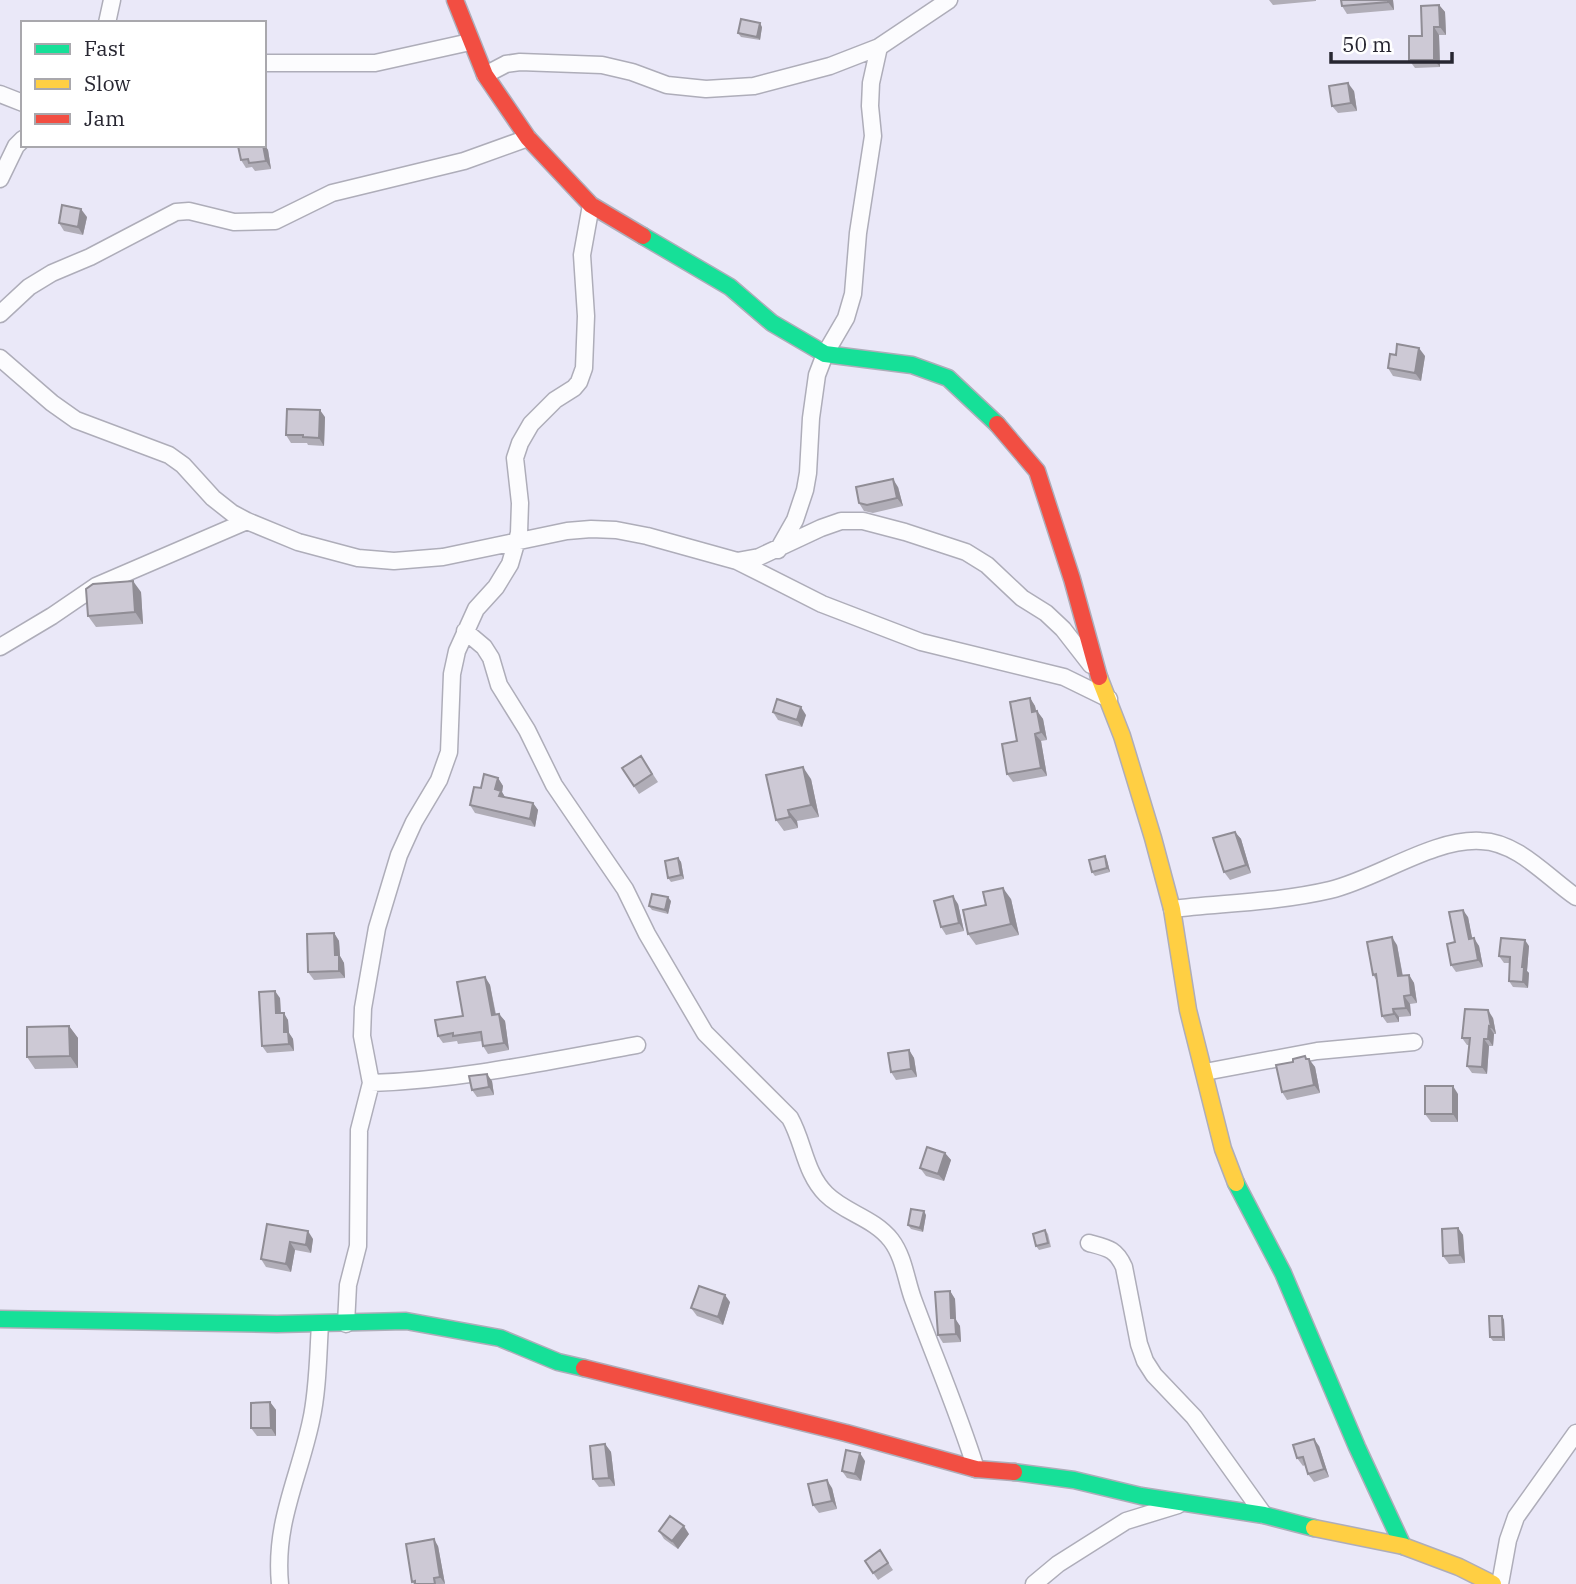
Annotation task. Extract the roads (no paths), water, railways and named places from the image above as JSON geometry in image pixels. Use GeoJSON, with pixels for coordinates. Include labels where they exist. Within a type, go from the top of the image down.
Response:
{"type":"FeatureCollection","features":[{"type":"Feature","properties":{"kind":"street"},"geometry":{"type":"LineString","coordinates":[[107,21],[112,0]]}},
{"type":"Feature","properties":{"kind":"street"},"geometry":{"type":"LineString","coordinates":[[455,0],[485,75],[528,138],[591,205],[730,288],[772,323],[825,354],[912,365],[948,378],[975,401],[1017,445],[1037,471],[1049,501],[1096,670],[1109,699],[1153,838],[1172,909],[1188,1010],[1223,1149],[1239,1191],[1283,1273],[1357,1447],[1403,1546]]}},
{"type":"Feature","properties":{"kind":"street"},"geometry":{"type":"LineString","coordinates":[[485,75],[506,64],[520,62],[603,65],[667,85],[706,89],[754,86],[830,66],[879,47],[949,0]]}},
{"type":"Feature","properties":{"kind":"street"},"geometry":{"type":"LineString","coordinates":[[266,64],[375,63],[470,42]]}},
{"type":"Feature","properties":{"kind":"street"},"geometry":{"type":"LineString","coordinates":[[778,550],[795,520],[805,491],[817,375],[825,354],[846,318],[853,294],[858,233],[873,136],[871,83],[879,47]]}},
{"type":"Feature","properties":{"kind":"street"},"geometry":{"type":"LineString","coordinates":[[0,94],[21,102]]}},
{"type":"Feature","properties":{"kind":"street"},"geometry":{"type":"LineString","coordinates":[[0,314],[29,287],[52,273],[90,257],[176,212],[189,211],[234,222],[275,221],[332,192],[464,160],[528,138]]}},
{"type":"Feature","properties":{"kind":"street"},"geometry":{"type":"LineString","coordinates":[[0,179],[21,141]]}},
{"type":"Feature","properties":{"kind":"street"},"geometry":{"type":"LineString","coordinates":[[346,1324],[348,1285],[358,1246],[359,1130],[371,1083],[362,1036],[363,1008],[377,928],[399,855],[414,822],[439,780],[449,752],[452,674],[457,651],[476,610],[496,587],[510,564],[519,533],[520,503],[515,458],[520,443],[531,424],[555,400],[574,388],[584,368],[586,317],[582,255],[591,205]]}},
{"type":"Feature","properties":{"kind":"street"},"geometry":{"type":"LineString","coordinates":[[0,358],[76,420],[169,455],[183,464],[214,498],[232,513],[298,542],[358,558],[394,561],[443,556],[567,531],[616,530],[647,536],[737,561],[822,604],[921,642],[1064,677],[1109,699]]}},
{"type":"Feature","properties":{"kind":"street"},"geometry":{"type":"LineString","coordinates":[[0,647],[96,586],[247,521]]}},
{"type":"Feature","properties":{"kind":"street"},"geometry":{"type":"LineString","coordinates":[[737,561],[759,558],[841,521],[863,522],[905,532],[966,552],[987,565],[1022,598],[1046,613],[1063,629],[1096,670]]}},
{"type":"Feature","properties":{"kind":"street"},"geometry":{"type":"LineString","coordinates":[[465,631],[484,647],[491,658],[499,685],[527,730],[554,785],[625,889],[647,934],[705,1033],[790,1118],[799,1135],[815,1182],[825,1194],[850,1213],[877,1226],[891,1240],[903,1265],[976,1469]]}},
{"type":"Feature","properties":{"kind":"street"},"geometry":{"type":"LineString","coordinates":[[1172,909],[1332,890],[1452,845],[1481,841],[1504,846],[1576,897]]}},
{"type":"Feature","properties":{"kind":"street"},"geometry":{"type":"LineString","coordinates":[[1205,1072],[1317,1051],[1414,1042]]}},
{"type":"Feature","properties":{"kind":"street"},"geometry":{"type":"LineString","coordinates":[[371,1083],[415,1082],[466,1076],[636,1045]]}},
{"type":"Feature","properties":{"kind":"street"},"geometry":{"type":"LineString","coordinates":[[1089,1243],[1109,1248],[1119,1256],[1124,1267],[1144,1361],[1194,1417],[1265,1515]]}},
{"type":"Feature","properties":{"kind":"street"},"geometry":{"type":"LineString","coordinates":[[0,1319],[320,1324],[406,1321],[500,1338],[558,1362],[846,1433],[976,1469],[1074,1480],[1184,1503],[1265,1515],[1351,1537],[1403,1546],[1460,1567],[1493,1584]]}},
{"type":"Feature","properties":{"kind":"street"},"geometry":{"type":"LineString","coordinates":[[280,1584],[280,1536],[289,1494],[303,1456],[312,1417],[320,1324]]}},
{"type":"Feature","properties":{"kind":"street"},"geometry":{"type":"LineString","coordinates":[[1500,1584],[1508,1540],[1516,1517],[1576,1433]]}},
{"type":"Feature","properties":{"kind":"street"},"geometry":{"type":"LineString","coordinates":[[1034,1584],[1058,1564],[1126,1521],[1184,1503]]}}]}
